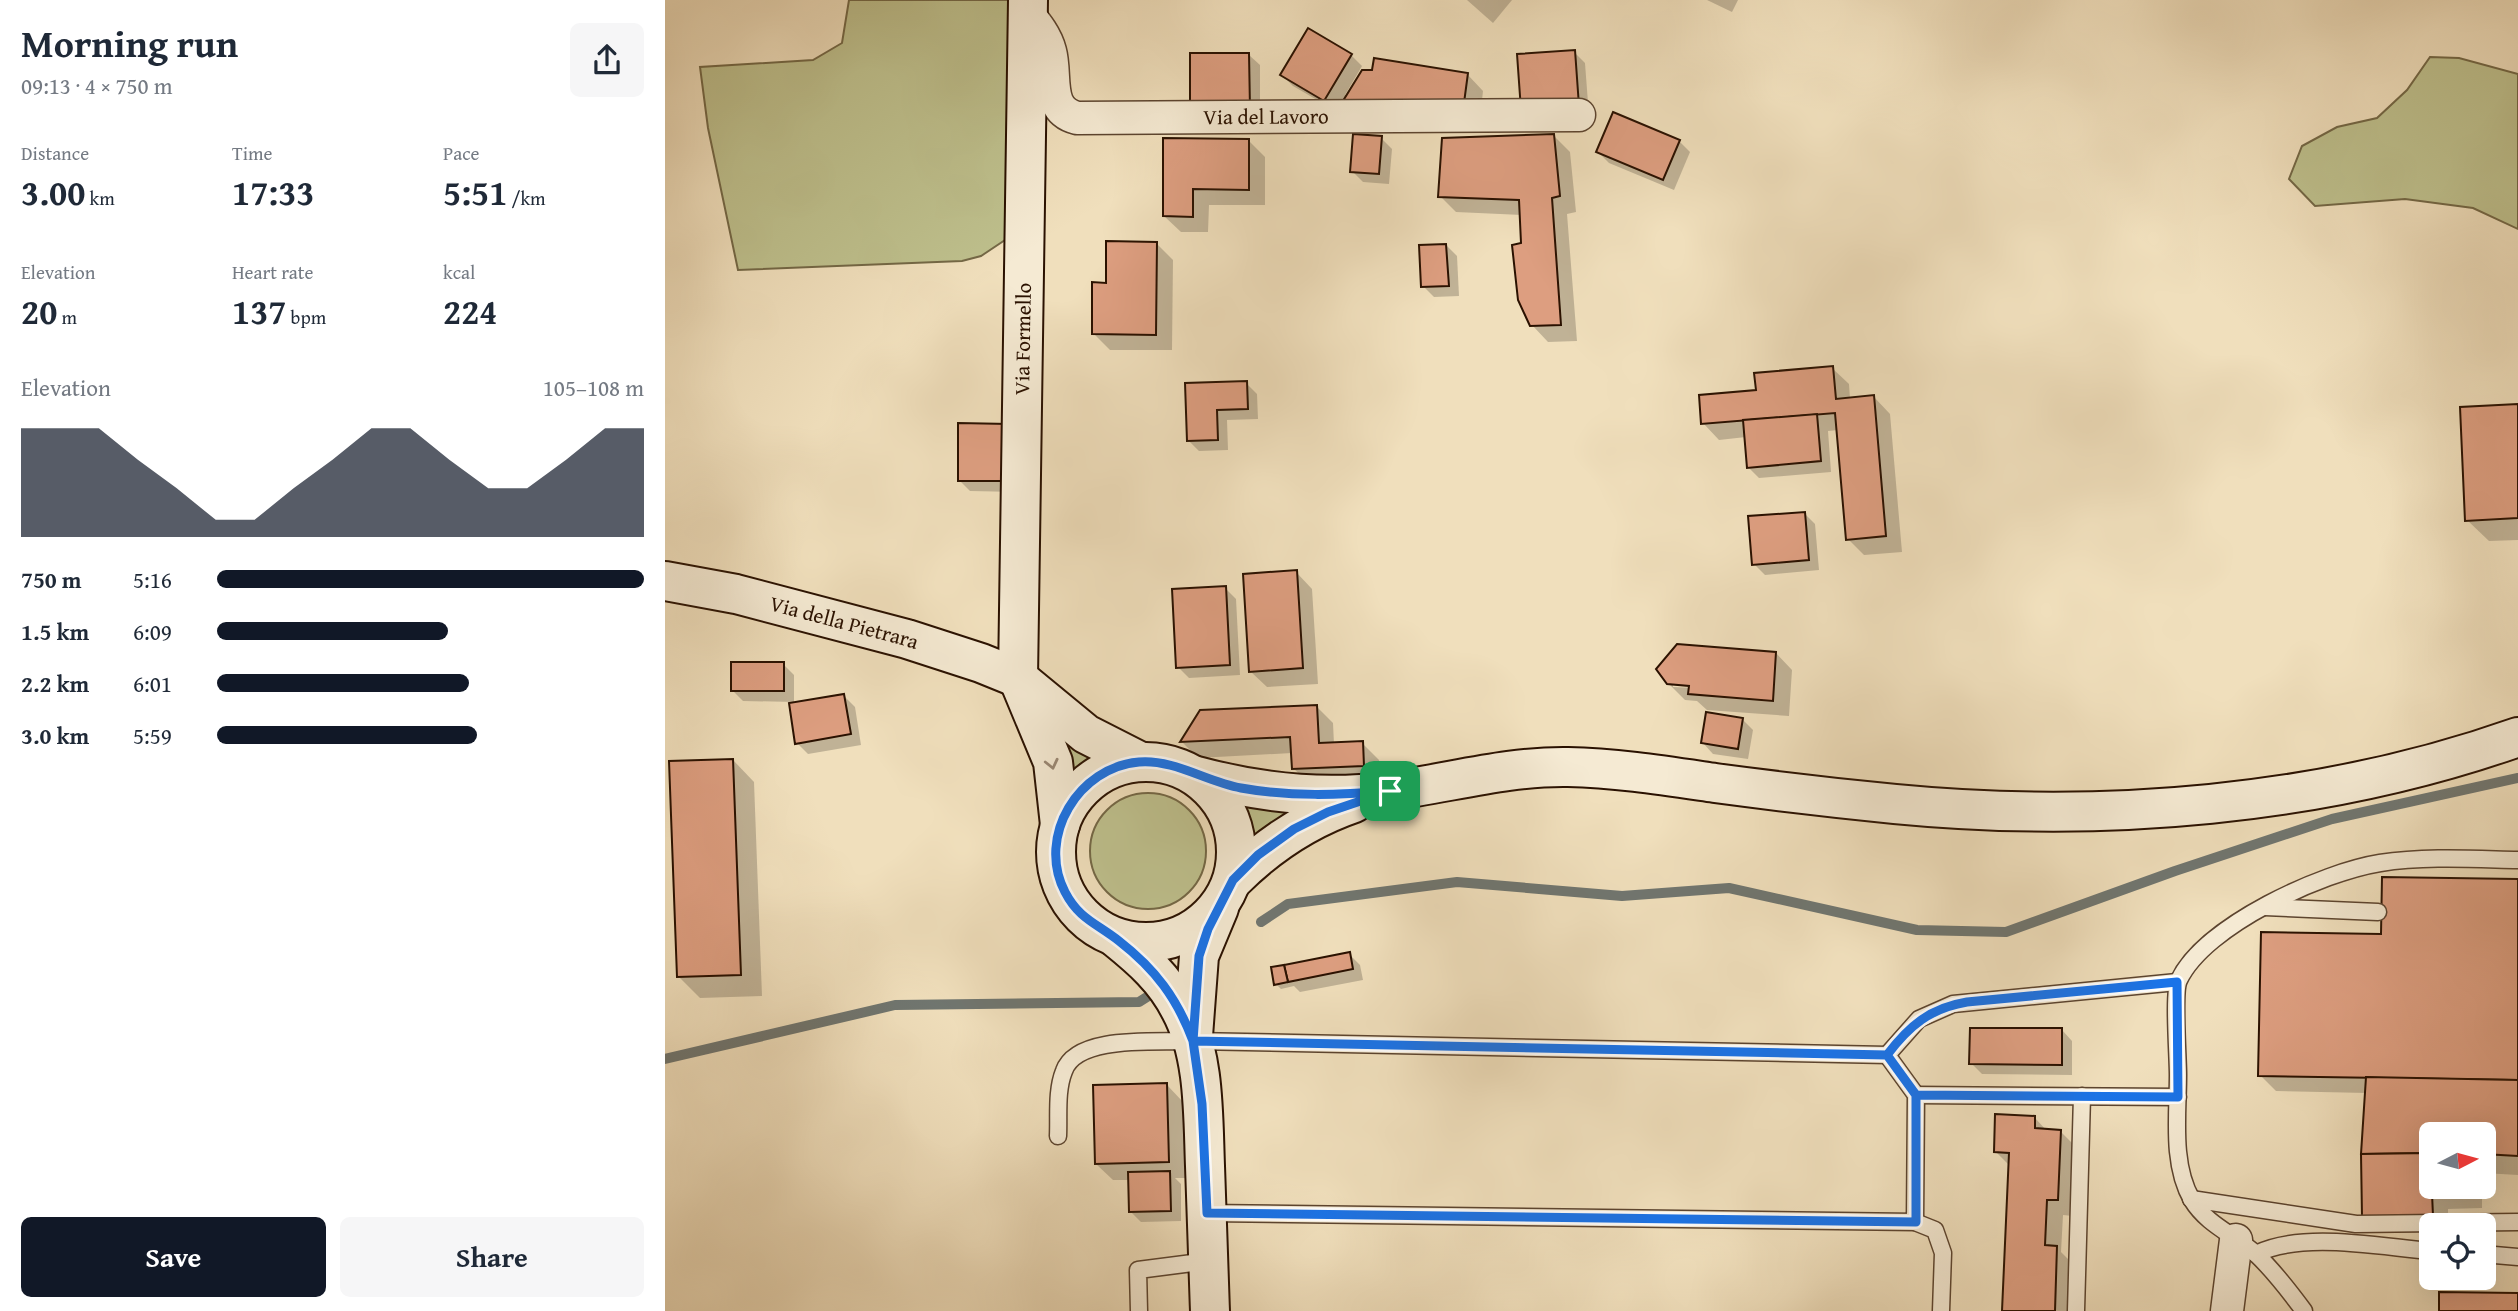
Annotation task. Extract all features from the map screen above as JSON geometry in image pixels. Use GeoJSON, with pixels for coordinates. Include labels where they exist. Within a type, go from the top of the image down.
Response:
{"type":"FeatureCollection","features":[{"type":"Feature","properties":{"kind":"main road","name":"Via Formello"},"geometry":{"type":"LineString","coordinates":[[1018,678],[1028,6]]}},
{"type":"Feature","properties":{"kind":"main road","name":"Via della Pietrara"},"geometry":{"type":"LineString","coordinates":[[665,581],[736,594],[907,639],[1018,678]]}},
{"type":"Feature","properties":{"kind":"main road"},"geometry":{"type":"LineString","coordinates":[[1018,678],[1086,734],[1141,762]]}},
{"type":"Feature","properties":{"kind":"main road"},"geometry":{"type":"LineString","coordinates":[[1018,678],[1053,762],[1060,825],[1057,858],[1064,889],[1090,924],[1116,938],[1149,965],[1169,989],[1182,1011],[1193,1041],[1202,1104],[1210,1311]]}},
{"type":"Feature","properties":{"kind":"main road"},"geometry":{"type":"LineString","coordinates":[[1060,825],[1069,806],[1099,775],[1119,765],[1141,762],[1170,764],[1197,776],[1272,793],[1324,796],[1390,791],[1498,771],[1568,767],[1944,808],[2141,807],[2261,798],[2333,788],[2437,764],[2518,737]]}},
{"type":"Feature","properties":{"kind":"main road"},"geometry":{"type":"LineString","coordinates":[[1193,1041],[1199,956],[1227,893],[1238,851],[1232,822],[1218,796],[1197,776]]}},
{"type":"Feature","properties":{"kind":"main road"},"geometry":{"type":"LineString","coordinates":[[1116,938],[1144,944],[1173,940],[1199,926],[1258,855],[1294,829],[1328,812],[1390,791]]}},
{"type":"Feature","properties":{"kind":"street","name":"Via del Lavoro"},"geometry":{"type":"LineString","coordinates":[[1028,6],[1048,45],[1056,102],[1068,116],[1077,118],[1579,115]]}},
{"type":"Feature","properties":{"kind":"street"},"geometry":{"type":"LineString","coordinates":[[2227,1311],[2246,1247]]}},
{"type":"Feature","properties":{"kind":"lane"},"geometry":{"type":"LineString","coordinates":[[2304,1311],[2246,1247],[2207,1218],[2192,1199],[2179,1160],[2177,982],[2199,953],[2262,907],[2337,874],[2380,863],[2435,859],[2518,860]]}},
{"type":"Feature","properties":{"kind":"lane"},"geometry":{"type":"LineString","coordinates":[[2262,907],[2378,912]]}},
{"type":"Feature","properties":{"kind":"lane"},"geometry":{"type":"LineString","coordinates":[[1059,1136],[1061,1082],[1070,1060],[1080,1052],[1107,1045],[1193,1041],[1887,1055],[1919,1019],[1953,1004],[2177,982]]}},
{"type":"Feature","properties":{"kind":"lane"},"geometry":{"type":"LineString","coordinates":[[1887,1055],[1916,1095],[1916,1222]]}},
{"type":"Feature","properties":{"kind":"lane"},"geometry":{"type":"LineString","coordinates":[[1916,1095],[2178,1097]]}},
{"type":"Feature","properties":{"kind":"lane"},"geometry":{"type":"LineString","coordinates":[[2076,1311],[2082,1096]]}},
{"type":"Feature","properties":{"kind":"lane"},"geometry":{"type":"LineString","coordinates":[[2192,1199],[2356,1224],[2518,1222]]}},
{"type":"Feature","properties":{"kind":"lane"},"geometry":{"type":"LineString","coordinates":[[1207,1213],[1916,1222],[1935,1230],[1942,1245],[1941,1311]]}},
{"type":"Feature","properties":{"kind":"lane"},"geometry":{"type":"LineString","coordinates":[[2246,1247],[2305,1243],[2419,1250]]}},
{"type":"Feature","properties":{"kind":"lane"},"geometry":{"type":"LineString","coordinates":[[2496,1255],[2518,1256]]}},
{"type":"Feature","properties":{"kind":"lane"},"geometry":{"type":"LineString","coordinates":[[1139,1311],[1138,1270],[1208,1261]]}},
{"type":"Feature","properties":{"kind":"green space"},"geometry":{"type":"Polygon","coordinates":[[[849,0],[1012,0],[1008,238],[981,256],[962,261],[738,270],[708,128],[700,67],[813,60],[842,43],[849,0]]]}},
{"type":"Feature","properties":{"kind":"green space"},"geometry":{"type":"Polygon","coordinates":[[[2430,57],[2459,58],[2518,74],[2518,229],[2473,208],[2405,199],[2315,206],[2289,179],[2302,146],[2337,127],[2377,118],[2407,90],[2430,57]]]}},
{"type":"Feature","properties":{"kind":"green space"},"geometry":{"type":"Polygon","coordinates":[[[1057,733],[1096,760],[1073,777],[1057,733]]]}},
{"type":"Feature","properties":{"kind":"green space"},"geometry":{"type":"Polygon","coordinates":[[[1148,793],[1170,797],[1189,810],[1202,829],[1206,851],[1202,873],[1189,892],[1170,905],[1148,909],[1126,905],[1107,892],[1094,873],[1090,851],[1094,829],[1107,810],[1126,797],[1148,793]]]}},
{"type":"Feature","properties":{"kind":"green space"},"geometry":{"type":"Polygon","coordinates":[[[1244,806],[1292,812],[1254,837],[1244,806]]]}},
{"type":"Feature","properties":{"kind":"building"},"geometry":{"type":"Polygon","coordinates":[[[1308,28],[1352,54],[1324,101],[1280,75],[1308,28]]]}},
{"type":"Feature","properties":{"kind":"building"},"geometry":{"type":"Polygon","coordinates":[[[1575,50],[1579,106],[1521,110],[1517,54],[1575,50]]]}},
{"type":"Feature","properties":{"kind":"building"},"geometry":{"type":"Polygon","coordinates":[[[1190,53],[1249,53],[1250,109],[1190,109],[1190,53]]]}},
{"type":"Feature","properties":{"kind":"building"},"geometry":{"type":"Polygon","coordinates":[[[1374,58],[1468,73],[1464,103],[1338,109],[1362,70],[1372,70],[1374,58]]]}},
{"type":"Feature","properties":{"kind":"building"},"geometry":{"type":"Polygon","coordinates":[[[1613,112],[1680,140],[1663,180],[1596,152],[1613,112]]]}},
{"type":"Feature","properties":{"kind":"building"},"geometry":{"type":"Polygon","coordinates":[[[1353,134],[1382,136],[1379,174],[1350,172],[1353,134]]]}},
{"type":"Feature","properties":{"kind":"building"},"geometry":{"type":"Polygon","coordinates":[[[1554,134],[1560,196],[1552,198],[1561,325],[1530,326],[1518,300],[1512,245],[1521,243],[1519,200],[1438,197],[1442,138],[1554,134]]]}},
{"type":"Feature","properties":{"kind":"building"},"geometry":{"type":"Polygon","coordinates":[[[1163,138],[1249,139],[1249,190],[1193,189],[1193,217],[1163,216],[1163,138]]]}},
{"type":"Feature","properties":{"kind":"building"},"geometry":{"type":"Polygon","coordinates":[[[1106,241],[1157,242],[1156,335],[1092,334],[1092,282],[1106,283],[1106,241]]]}},
{"type":"Feature","properties":{"kind":"building"},"geometry":{"type":"Polygon","coordinates":[[[1446,244],[1449,286],[1421,287],[1419,245],[1446,244]]]}},
{"type":"Feature","properties":{"kind":"building"},"geometry":{"type":"Polygon","coordinates":[[[1833,366],[1836,399],[1874,395],[1886,536],[1846,540],[1835,413],[1701,424],[1699,395],[1756,390],[1754,373],[1833,366]]]}},
{"type":"Feature","properties":{"kind":"building"},"geometry":{"type":"Polygon","coordinates":[[[1247,381],[1248,409],[1217,410],[1218,440],[1187,441],[1185,383],[1247,381]]]}},
{"type":"Feature","properties":{"kind":"building"},"geometry":{"type":"Polygon","coordinates":[[[2518,404],[2518,518],[2465,521],[2460,407],[2518,404]]]}},
{"type":"Feature","properties":{"kind":"building"},"geometry":{"type":"Polygon","coordinates":[[[1817,414],[1821,461],[1747,468],[1743,420],[1817,414]]]}},
{"type":"Feature","properties":{"kind":"building"},"geometry":{"type":"Polygon","coordinates":[[[958,423],[1009,424],[1009,481],[958,481],[958,423]]]}},
{"type":"Feature","properties":{"kind":"building"},"geometry":{"type":"Polygon","coordinates":[[[1805,512],[1809,560],[1752,565],[1748,516],[1805,512]]]}},
{"type":"Feature","properties":{"kind":"building"},"geometry":{"type":"Polygon","coordinates":[[[1297,570],[1303,668],[1249,672],[1243,574],[1297,570]]]}},
{"type":"Feature","properties":{"kind":"building"},"geometry":{"type":"Polygon","coordinates":[[[1226,586],[1230,665],[1176,668],[1172,589],[1226,586]]]}},
{"type":"Feature","properties":{"kind":"building"},"geometry":{"type":"Polygon","coordinates":[[[1677,644],[1776,652],[1773,701],[1688,694],[1689,686],[1667,684],[1656,669],[1677,644]]]}},
{"type":"Feature","properties":{"kind":"building"},"geometry":{"type":"Polygon","coordinates":[[[731,662],[784,662],[784,691],[731,691],[731,662]]]}},
{"type":"Feature","properties":{"kind":"building"},"geometry":{"type":"Polygon","coordinates":[[[844,694],[851,734],[795,744],[789,703],[844,694]]]}},
{"type":"Feature","properties":{"kind":"building"},"geometry":{"type":"Polygon","coordinates":[[[1317,705],[1319,743],[1363,741],[1364,766],[1292,769],[1290,737],[1180,742],[1200,710],[1317,705]]]}},
{"type":"Feature","properties":{"kind":"building"},"geometry":{"type":"Polygon","coordinates":[[[1706,712],[1743,718],[1738,749],[1701,743],[1706,712]]]}},
{"type":"Feature","properties":{"kind":"building"},"geometry":{"type":"Polygon","coordinates":[[[733,759],[741,975],[677,977],[669,761],[733,759]]]}},
{"type":"Feature","properties":{"kind":"building"},"geometry":{"type":"Polygon","coordinates":[[[2382,877],[2518,879],[2518,1080],[2258,1076],[2261,932],[2381,934],[2382,877]]]}},
{"type":"Feature","properties":{"kind":"building"},"geometry":{"type":"Polygon","coordinates":[[[1350,952],[1353,969],[1288,982],[1284,965],[1350,952]]]}},
{"type":"Feature","properties":{"kind":"building"},"geometry":{"type":"Polygon","coordinates":[[[1284,965],[1288,982],[1274,985],[1271,967],[1284,965]]]}},
{"type":"Feature","properties":{"kind":"building"},"geometry":{"type":"Polygon","coordinates":[[[1970,1028],[2062,1028],[2062,1065],[1969,1064],[1970,1028]]]}},
{"type":"Feature","properties":{"kind":"building"},"geometry":{"type":"Polygon","coordinates":[[[2366,1077],[2518,1080],[2518,1156],[2496,1155],[2496,1122],[2419,1122],[2419,1153],[2361,1154],[2366,1077]]]}},
{"type":"Feature","properties":{"kind":"building"},"geometry":{"type":"Polygon","coordinates":[[[1167,1083],[1169,1162],[1095,1164],[1093,1085],[1167,1083]]]}},
{"type":"Feature","properties":{"kind":"building"},"geometry":{"type":"Polygon","coordinates":[[[1995,1114],[2035,1116],[2035,1128],[2061,1130],[2058,1200],[2047,1200],[2045,1245],[2057,1246],[2055,1311],[2002,1311],[2009,1153],[1994,1152],[1995,1114]]]}},
{"type":"Feature","properties":{"kind":"building"},"geometry":{"type":"Polygon","coordinates":[[[2419,1153],[2419,1199],[2432,1199],[2433,1213],[2419,1213],[2419,1216],[2362,1217],[2361,1154],[2419,1153]]]}},
{"type":"Feature","properties":{"kind":"building"},"geometry":{"type":"Polygon","coordinates":[[[1170,1171],[1171,1211],[1129,1212],[1128,1172],[1170,1171]]]}},
{"type":"Feature","properties":{"kind":"building"},"geometry":{"type":"Polygon","coordinates":[[[2439,1292],[2518,1293],[2518,1311],[2439,1311],[2439,1292]]]}},
{"type":"Feature","properties":{"kind":"waterway"},"geometry":{"type":"LineString","coordinates":[[1261,922],[1288,904],[1457,882],[1622,896],[1729,888],[1917,930],[2006,932],[2175,871],[2332,819],[2518,778]]}},
{"type":"Feature","properties":{"kind":"waterway"},"geometry":{"type":"LineString","coordinates":[[665,1059],[895,1005],[1139,1002],[1158,990]]}},
{"type":"Feature","properties":{"kind":"route"},"geometry":{"type":"LineString","coordinates":[[1390,791],[1324,796],[1272,793],[1239,788],[1197,776],[1170,764],[1141,762],[1119,765],[1099,775],[1083,788],[1069,806],[1060,825],[1056,846],[1057,868],[1064,889],[1075,908],[1090,924],[1116,938],[1149,965],[1169,989],[1182,1011],[1193,1041],[1887,1055],[1916,1095],[2178,1097],[2177,982],[1967,1002],[1953,1004],[1919,1019],[1887,1055],[1916,1095],[1916,1222],[1207,1213],[1202,1104],[1193,1041],[1199,956],[1208,929],[1233,880],[1258,855],[1294,829],[1328,812],[1390,791]]}}]}
